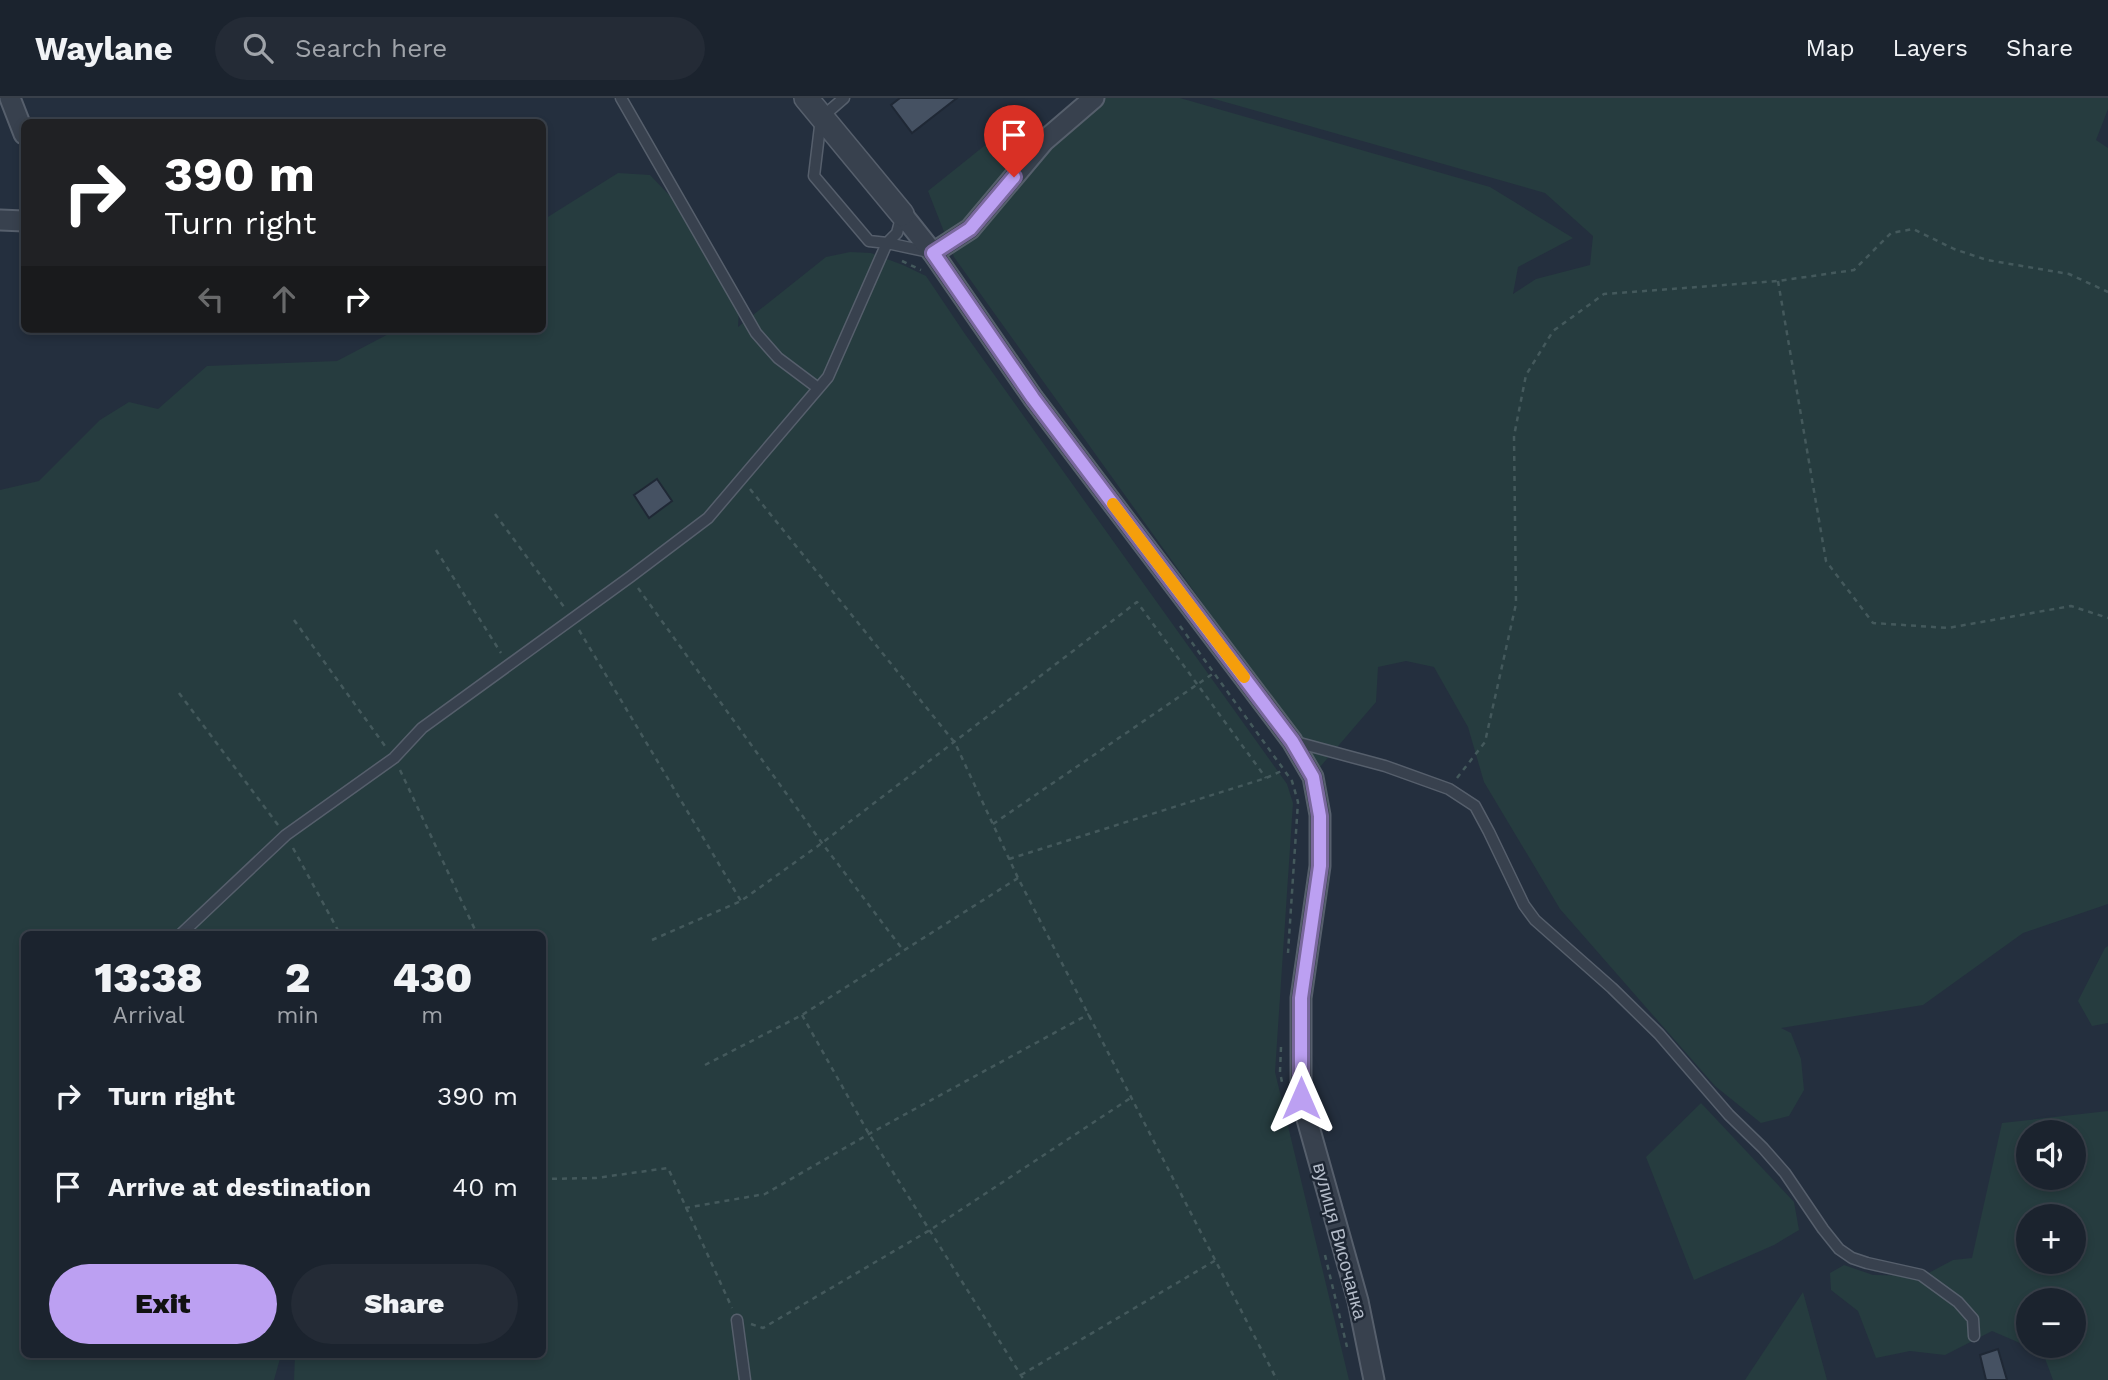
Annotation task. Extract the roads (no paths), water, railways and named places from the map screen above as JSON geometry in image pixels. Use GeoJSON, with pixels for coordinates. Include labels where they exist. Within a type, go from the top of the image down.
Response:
{"type":"FeatureCollection","features":[{"type":"Feature","properties":{"kind":"street"},"geometry":{"type":"LineString","coordinates":[[10,98],[21,126]]}},
{"type":"Feature","properties":{"kind":"street","name":"вулиця Височанка"},"geometry":{"type":"LineString","coordinates":[[806,98],[933,253],[1033,398],[1292,741],[1313,777],[1320,816],[1320,866],[1301,998],[1301,1098],[1358,1301],[1374,1380]]}},
{"type":"Feature","properties":{"kind":"street"},"geometry":{"type":"LineString","coordinates":[[933,253],[970,229],[1044,141],[1094,98]]}},
{"type":"Feature","properties":{"kind":"street"},"geometry":{"type":"LineString","coordinates":[[0,220],[21,221]]}},
{"type":"Feature","properties":{"kind":"lane"},"geometry":{"type":"LineString","coordinates":[[621,98],[756,333],[778,358],[818,388]]}},
{"type":"Feature","properties":{"kind":"lane"},"geometry":{"type":"LineString","coordinates":[[844,98],[821,118],[814,176],[869,240],[933,253]]}},
{"type":"Feature","properties":{"kind":"lane"},"geometry":{"type":"LineString","coordinates":[[184,931],[286,835],[394,758],[422,728],[708,518],[828,377],[887,243],[897,233],[902,214]]}},
{"type":"Feature","properties":{"kind":"lane"},"geometry":{"type":"LineString","coordinates":[[1292,741],[1385,766],[1449,789],[1475,806],[1524,905],[1535,920],[1659,1034],[1729,1115],[1785,1173],[1839,1249],[1852,1258],[1921,1275],[1958,1302],[1973,1319],[1974,1336]]}},
{"type":"Feature","properties":{"kind":"lane"},"geometry":{"type":"LineString","coordinates":[[737,1320],[745,1380]]}}]}
